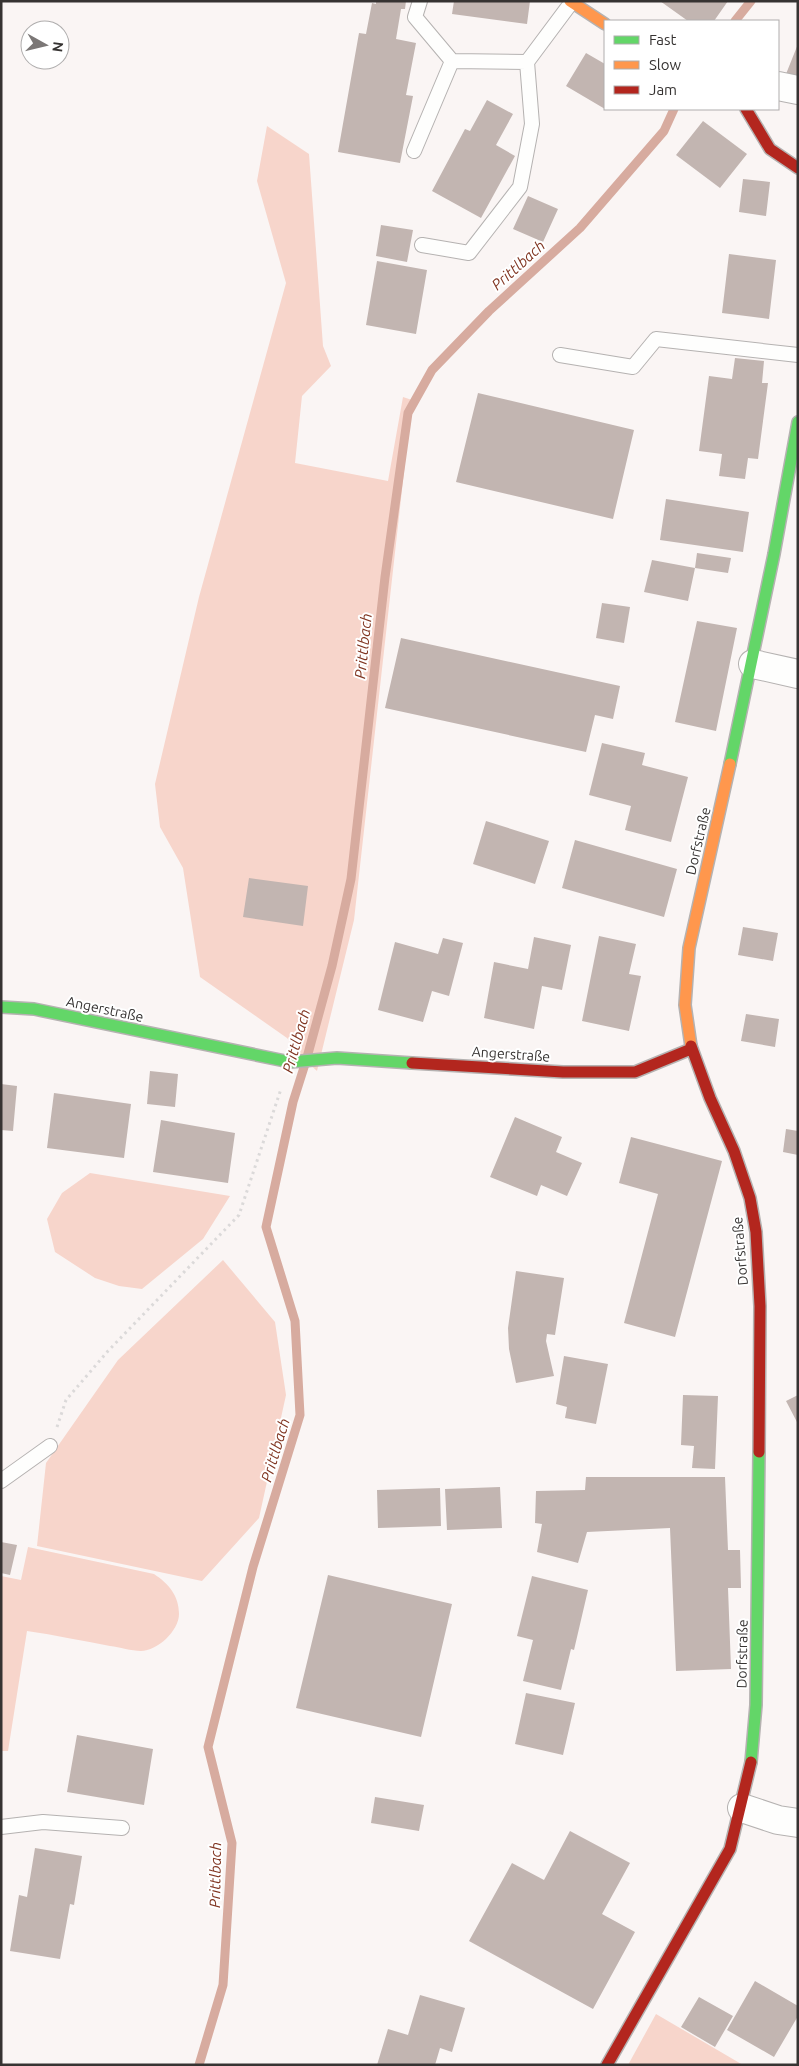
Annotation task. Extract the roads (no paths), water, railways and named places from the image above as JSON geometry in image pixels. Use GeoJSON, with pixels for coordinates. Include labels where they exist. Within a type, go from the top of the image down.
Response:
{"type":"FeatureCollection","features":[{"type":"Feature","properties":{"kind":"street"},"geometry":{"type":"LineString","coordinates":[[570,2],[604,23]]}},
{"type":"Feature","properties":{"kind":"street"},"geometry":{"type":"LineString","coordinates":[[779,86],[798,90]]}},
{"type":"Feature","properties":{"kind":"street"},"geometry":{"type":"LineString","coordinates":[[747,110],[770,149],[798,168]]}},
{"type":"Feature","properties":{"kind":"street","name":"Dorfstraße"},"geometry":{"type":"LineString","coordinates":[[606,2065],[730,1849],[751,1768],[756,1705],[760,1306],[756,1232],[750,1198],[734,1151],[710,1098],[692,1049],[685,1005],[686,972],[689,948],[753,664],[780,531],[798,422]]}},
{"type":"Feature","properties":{"kind":"street"},"geometry":{"type":"LineString","coordinates":[[753,664],[798,674]]}},
{"type":"Feature","properties":{"kind":"street","name":"Angerstraße"},"geometry":{"type":"LineString","coordinates":[[1,1007],[34,1009],[290,1062],[337,1058],[563,1072],[635,1072],[692,1049]]}},
{"type":"Feature","properties":{"kind":"street"},"geometry":{"type":"LineString","coordinates":[[742,1808],[778,1820],[798,1823]]}},
{"type":"Feature","properties":{"kind":"lane"},"geometry":{"type":"LineString","coordinates":[[420,1],[415,17],[452,61],[527,62]]}},
{"type":"Feature","properties":{"kind":"lane"},"geometry":{"type":"LineString","coordinates":[[422,245],[469,253],[520,187],[532,124],[527,62],[570,2]]}},
{"type":"Feature","properties":{"kind":"lane"},"geometry":{"type":"LineString","coordinates":[[414,150],[452,61]]}},
{"type":"Feature","properties":{"kind":"lane"},"geometry":{"type":"LineString","coordinates":[[560,355],[632,366],[656,339],[798,355]]}},
{"type":"Feature","properties":{"kind":"lane"},"geometry":{"type":"LineString","coordinates":[[1,1481],[50,1446]]}},
{"type":"Feature","properties":{"kind":"lane"},"geometry":{"type":"LineString","coordinates":[[1,1827],[43,1822],[122,1828]]}},
{"type":"Feature","properties":{"kind":"waterway","name":"Prittlbach"},"geometry":{"type":"LineString","coordinates":[[736,20],[751,1]]}},
{"type":"Feature","properties":{"kind":"waterway","name":"Prittlbach"},"geometry":{"type":"LineString","coordinates":[[199,2065],[223,1985],[232,1843],[208,1747],[253,1567],[300,1415],[295,1321],[266,1227],[293,1102],[332,966],[351,879],[385,577],[408,413],[432,370],[489,311],[580,228],[664,131],[674,110]]}}]}
